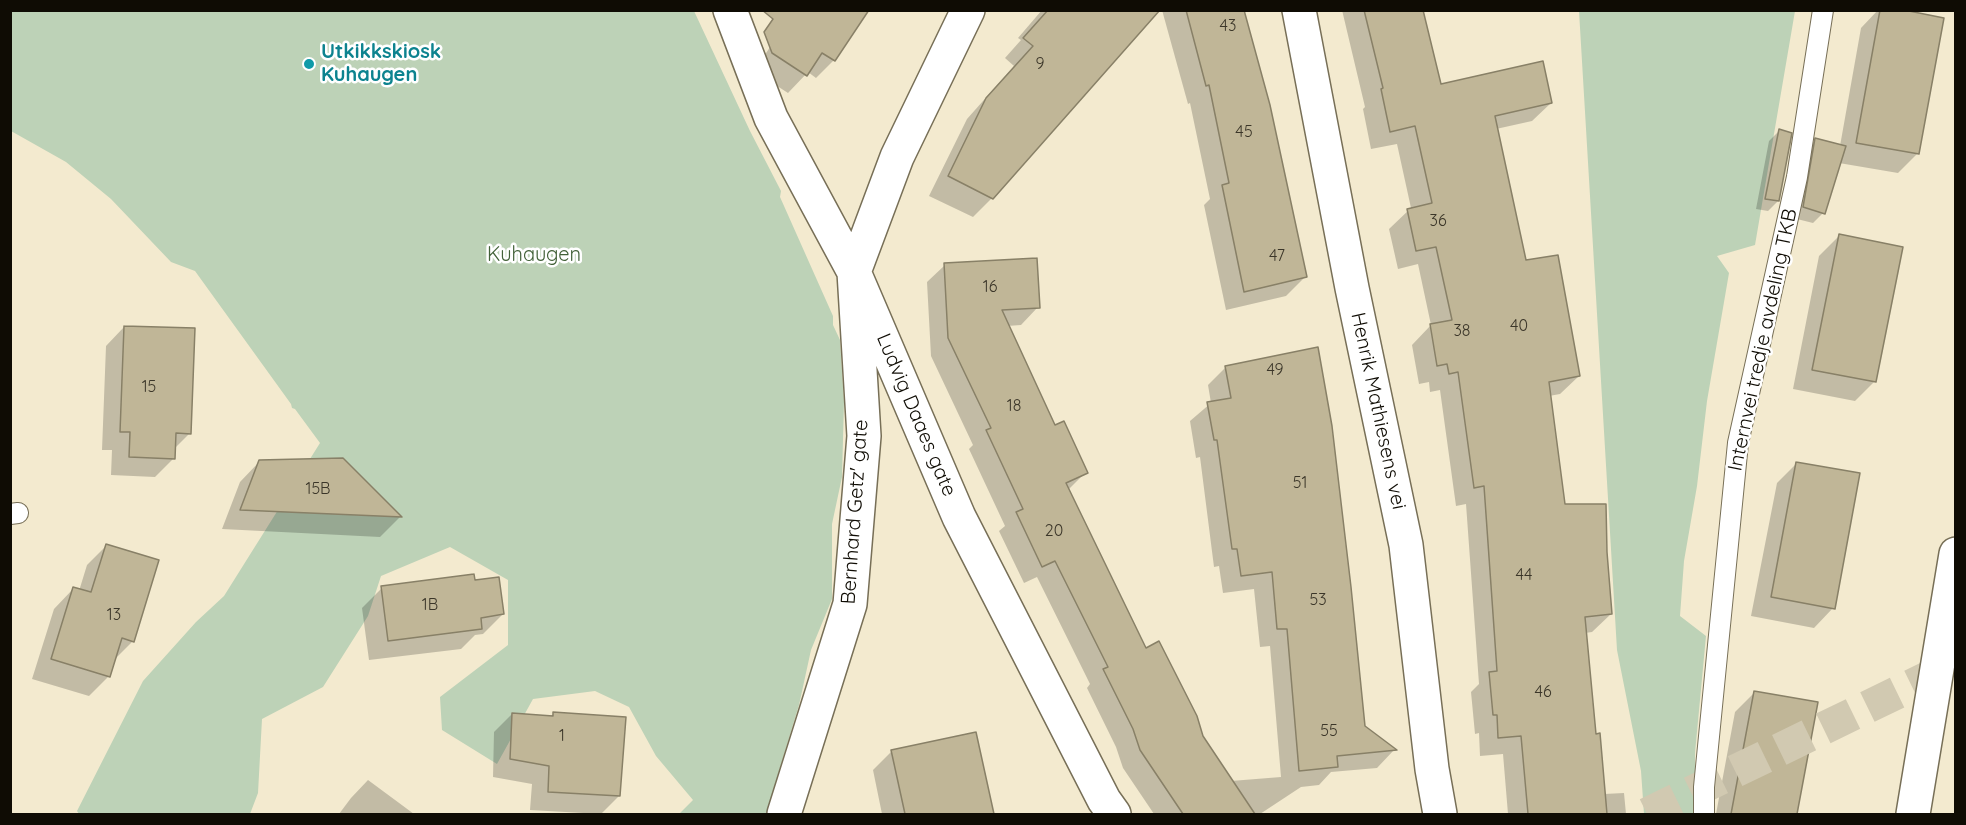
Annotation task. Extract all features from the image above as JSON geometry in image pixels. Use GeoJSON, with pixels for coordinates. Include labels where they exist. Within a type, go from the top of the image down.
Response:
{"type":"FeatureCollection","features":[{"type":"Feature","properties":{"kind":"street","name":"Ludvig Daaes gate"},"geometry":{"type":"LineString","coordinates":[[730,10],[771,118],[854,272],[959,517],[1104,800],[1114,814]]}},
{"type":"Feature","properties":{"kind":"street"},"geometry":{"type":"LineString","coordinates":[[854,272],[897,157],[968,10]]}},
{"type":"Feature","properties":{"kind":"street","name":"Henrik Mathiesens vei"},"geometry":{"type":"LineString","coordinates":[[1299,10],[1352,288],[1406,545],[1432,769],[1440,814]]}},
{"type":"Feature","properties":{"kind":"street","name":"Bernhard Getz' gate"},"geometry":{"type":"LineString","coordinates":[[784,814],[850,604],[864,436],[854,272]]}},
{"type":"Feature","properties":{"kind":"street"},"geometry":{"type":"LineString","coordinates":[[1913,814],[1952,602],[1956,554]]}},
{"type":"Feature","properties":{"kind":"lane","name":"Internvei tredje avdeling TKB"},"geometry":{"type":"LineString","coordinates":[[1704,814],[1704,787],[1738,443],[1797,177],[1823,10]]}},
{"type":"Feature","properties":{"kind":"green space","name":"Kuhaugen"},"geometry":{"type":"Polygon","coordinates":[[[11,11],[694,11],[750,131],[781,191],[780,197],[833,316],[833,325],[840,340],[844,402],[842,477],[832,524],[832,599],[811,650],[799,705],[766,814],[679,814],[693,800],[656,756],[629,707],[595,691],[533,699],[497,764],[442,730],[440,697],[508,645],[508,580],[450,547],[381,576],[368,616],[323,687],[262,719],[258,793],[250,814],[79,814],[77,811],[143,681],[196,622],[224,596],[320,443],[292,408],[195,271],[171,262],[111,199],[66,162],[11,131],[11,11]]]}},
{"type":"Feature","properties":{"kind":"green space"},"geometry":{"type":"Polygon","coordinates":[[[1579,11],[1795,11],[1755,245],[1717,256],[1729,273],[1707,401],[1697,486],[1684,561],[1680,616],[1706,636],[1695,753],[1695,814],[1644,814],[1641,771],[1617,650],[1579,11]]]}},
{"type":"Feature","properties":{"kind":"building"},"geometry":{"type":"Polygon","coordinates":[[[762,10],[869,10],[835,61],[822,53],[807,76],[772,53],[764,32],[773,19],[762,10]]]}},
{"type":"Feature","properties":{"kind":"building"},"geometry":{"type":"Polygon","coordinates":[[[1048,10],[1160,10],[993,199],[948,176],[986,98],[1033,46],[1023,38],[1048,10]]]}},
{"type":"Feature","properties":{"kind":"building"},"geometry":{"type":"Polygon","coordinates":[[[1186,10],[1244,10],[1270,105],[1307,277],[1244,292],[1222,185],[1229,183],[1209,85],[1206,86],[1186,10]]]}},
{"type":"Feature","properties":{"kind":"building"},"geometry":{"type":"Polygon","coordinates":[[[1364,10],[1423,10],[1441,84],[1543,61],[1552,103],[1495,116],[1526,260],[1558,255],[1580,376],[1549,382],[1565,504],[1606,504],[1612,614],[1585,617],[1596,734],[1600,733],[1607,814],[1528,814],[1521,736],[1498,738],[1497,715],[1493,715],[1489,672],[1497,671],[1484,486],[1474,488],[1458,372],[1449,374],[1447,364],[1437,366],[1430,324],[1452,320],[1436,247],[1416,251],[1407,209],[1432,203],[1415,126],[1390,132],[1381,89],[1383,88],[1364,10]]]}},
{"type":"Feature","properties":{"kind":"building"},"geometry":{"type":"Polygon","coordinates":[[[1880,10],[1904,10],[1944,18],[1919,154],[1856,143],[1880,10]]]}},
{"type":"Feature","properties":{"kind":"building"},"geometry":{"type":"Polygon","coordinates":[[[1779,129],[1792,133],[1779,201],[1765,199],[1779,129]]]}},
{"type":"Feature","properties":{"kind":"building"},"geometry":{"type":"Polygon","coordinates":[[[1815,138],[1846,146],[1825,214],[1803,207],[1815,138]]]}},
{"type":"Feature","properties":{"kind":"building"},"geometry":{"type":"Polygon","coordinates":[[[1839,234],[1903,247],[1876,382],[1812,370],[1839,234]]]}},
{"type":"Feature","properties":{"kind":"building"},"geometry":{"type":"Polygon","coordinates":[[[1037,258],[1040,308],[1002,310],[1055,425],[1064,421],[1088,473],[1066,483],[1146,648],[1159,641],[1197,716],[1203,736],[1255,814],[1183,814],[1140,750],[1133,729],[1103,669],[1108,667],[1055,561],[1042,567],[1016,512],[1023,509],[986,430],[991,428],[948,338],[944,263],[1037,258]]]}},
{"type":"Feature","properties":{"kind":"building"},"geometry":{"type":"Polygon","coordinates":[[[124,326],[195,328],[191,434],[176,433],[175,459],[129,457],[130,432],[120,432],[124,326]]]}},
{"type":"Feature","properties":{"kind":"building"},"geometry":{"type":"Polygon","coordinates":[[[1318,347],[1332,426],[1365,726],[1397,750],[1337,756],[1338,767],[1299,771],[1287,629],[1277,629],[1272,572],[1241,576],[1237,549],[1232,549],[1217,440],[1214,440],[1207,402],[1231,398],[1225,366],[1318,347]]]}},
{"type":"Feature","properties":{"kind":"building"},"geometry":{"type":"Polygon","coordinates":[[[343,458],[402,517],[240,510],[259,460],[343,458]]]}},
{"type":"Feature","properties":{"kind":"building"},"geometry":{"type":"Polygon","coordinates":[[[1796,462],[1860,473],[1835,609],[1771,597],[1796,462]]]}},
{"type":"Feature","properties":{"kind":"building"},"geometry":{"type":"Polygon","coordinates":[[[106,544],[159,560],[134,642],[122,638],[110,677],[51,659],[73,587],[91,592],[106,544]]]}},
{"type":"Feature","properties":{"kind":"building"},"geometry":{"type":"Polygon","coordinates":[[[474,574],[475,580],[499,577],[504,614],[481,618],[482,629],[388,641],[381,586],[474,574]]]}},
{"type":"Feature","properties":{"kind":"building"},"geometry":{"type":"Polygon","coordinates":[[[1754,691],[1818,702],[1797,814],[1731,814],[1754,691]]]}},
{"type":"Feature","properties":{"kind":"building"},"geometry":{"type":"Polygon","coordinates":[[[553,712],[626,717],[620,796],[548,792],[549,766],[510,759],[512,713],[553,716],[553,712]]]}},
{"type":"Feature","properties":{"kind":"building"},"geometry":{"type":"Polygon","coordinates":[[[976,732],[994,814],[905,814],[891,750],[976,732]]]}},
{"type":"Feature","properties":{"kind":"tunnel"},"geometry":{"type":"LineString","coordinates":[[1647,814],[1956,664]]}},
{"type":"Feature","properties":{"kind":"place","name":"Utkikkskiosk Kuhaugen"},"geometry":{"type":"Point","coordinates":[309,64]}}]}
